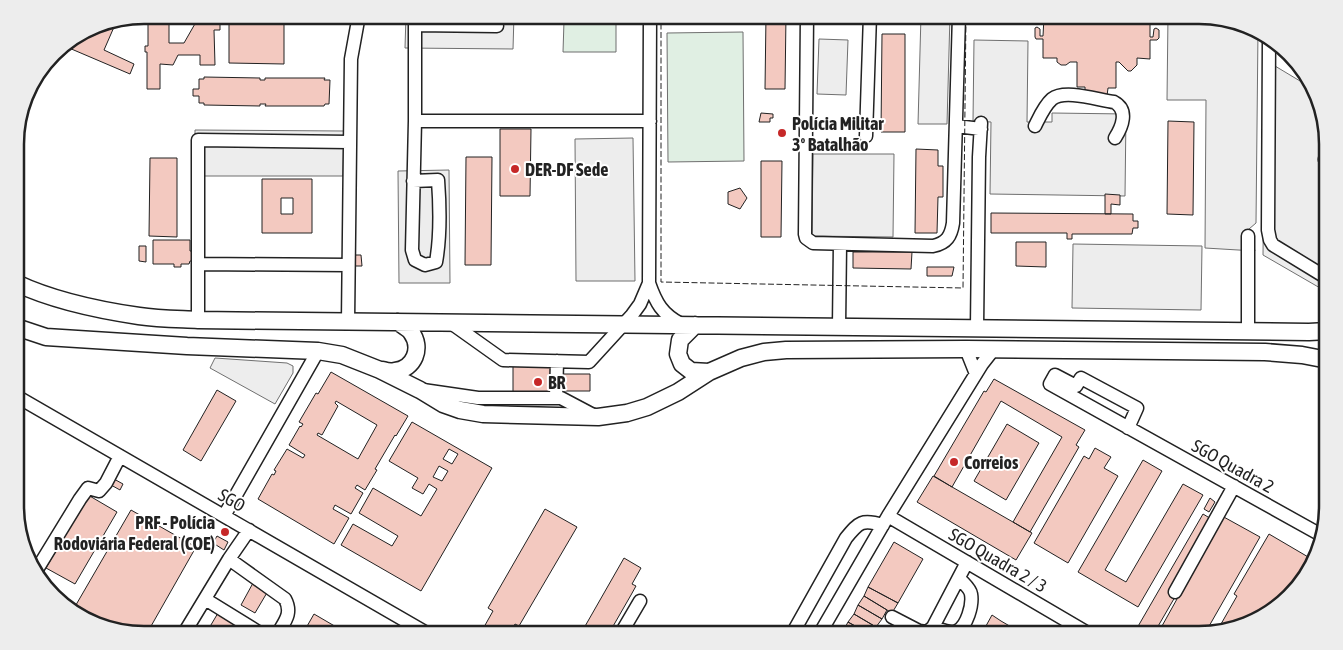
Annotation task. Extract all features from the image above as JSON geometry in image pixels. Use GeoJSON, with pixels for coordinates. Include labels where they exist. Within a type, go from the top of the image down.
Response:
{"type":"FeatureCollection","features":[{"type":"Feature","properties":{"kind":"main road"},"geometry":{"type":"LineString","coordinates":[[24,287],[87,307],[141,317],[198,320],[1319,331]]}},
{"type":"Feature","properties":{"kind":"main road"},"geometry":{"type":"LineString","coordinates":[[380,370],[394,371],[407,367],[415,358],[417,348],[411,332],[398,322]]}},
{"type":"Feature","properties":{"kind":"main road"},"geometry":{"type":"LineString","coordinates":[[689,325],[680,340],[678,354],[682,364],[692,371],[709,372]]}},
{"type":"Feature","properties":{"kind":"main road"},"geometry":{"type":"LineString","coordinates":[[24,330],[46,337],[187,346],[318,351],[342,356],[380,370],[443,404],[460,410],[483,414],[598,418],[627,414],[648,407],[678,392],[709,372],[741,358],[764,352],[786,350],[966,349],[1264,352],[1319,358]]}},
{"type":"Feature","properties":{"kind":"lane"},"geometry":{"type":"LineString","coordinates":[[348,322],[351,60],[357,24]]}},
{"type":"Feature","properties":{"kind":"lane"},"geometry":{"type":"LineString","coordinates":[[650,24],[649,283],[655,300],[668,317],[689,325]]}},
{"type":"Feature","properties":{"kind":"lane"},"geometry":{"type":"LineString","coordinates":[[807,24],[805,234],[809,241],[813,243],[933,246],[948,240],[953,223],[958,24]]}},
{"type":"Feature","properties":{"kind":"lane"},"geometry":{"type":"LineString","coordinates":[[866,136],[870,24]]}},
{"type":"Feature","properties":{"kind":"lane"},"geometry":{"type":"LineString","coordinates":[[413,181],[438,180],[440,212],[438,250],[436,262],[425,265],[415,260],[412,250],[415,25],[497,26]]}},
{"type":"Feature","properties":{"kind":"lane"},"geometry":{"type":"LineString","coordinates":[[1269,46],[1268,230],[1270,240],[1278,249],[1319,273]]}},
{"type":"Feature","properties":{"kind":"lane"},"geometry":{"type":"LineString","coordinates":[[1035,126],[1045,107],[1052,99],[1060,95],[1069,94],[1114,102],[1120,105],[1123,111],[1122,123],[1115,138]]}},
{"type":"Feature","properties":{"kind":"lane"},"geometry":{"type":"LineString","coordinates":[[415,121],[650,121]]}},
{"type":"Feature","properties":{"kind":"lane"},"geometry":{"type":"LineString","coordinates":[[956,126],[981,126],[977,328]]}},
{"type":"Feature","properties":{"kind":"lane"},"geometry":{"type":"LineString","coordinates":[[198,320],[198,140],[349,142]]}},
{"type":"Feature","properties":{"kind":"lane"},"geometry":{"type":"LineString","coordinates":[[1248,236],[1248,331]]}},
{"type":"Feature","properties":{"kind":"lane"},"geometry":{"type":"LineString","coordinates":[[839,327],[840,244]]}},
{"type":"Feature","properties":{"kind":"lane"},"geometry":{"type":"LineString","coordinates":[[198,264],[348,265]]}},
{"type":"Feature","properties":{"kind":"lane"},"geometry":{"type":"LineString","coordinates":[[451,323],[504,360],[589,362],[640,304],[649,283]]}},
{"type":"Feature","properties":{"kind":"lane"},"geometry":{"type":"LineString","coordinates":[[966,349],[976,374]]}},
{"type":"Feature","properties":{"kind":"lane"},"geometry":{"type":"LineString","coordinates":[[824,626],[885,521],[976,374],[994,350]]}},
{"type":"Feature","properties":{"kind":"lane"},"geometry":{"type":"LineString","coordinates":[[224,516],[318,351]]}},
{"type":"Feature","properties":{"kind":"lane"},"geometry":{"type":"LineString","coordinates":[[556,398],[557,361]]}},
{"type":"Feature","properties":{"kind":"lane","name":"SGO Quadra 2"},"geometry":{"type":"LineString","coordinates":[[1128,428],[1137,408],[1081,378],[1076,386],[1055,375],[1050,384],[1128,428],[1316,532]]}},
{"type":"Feature","properties":{"kind":"lane"},"geometry":{"type":"LineString","coordinates":[[420,390],[478,398],[561,398],[598,418]]}},
{"type":"Feature","properties":{"kind":"lane","name":"SGO"},"geometry":{"type":"LineString","coordinates":[[24,401],[248,530],[405,626]]}},
{"type":"Feature","properties":{"kind":"lane"},"geometry":{"type":"LineString","coordinates":[[40,565],[88,488],[99,490],[106,482],[120,456]]}},
{"type":"Feature","properties":{"kind":"lane"},"geometry":{"type":"LineString","coordinates":[[1175,592],[1234,486]]}},
{"type":"Feature","properties":{"kind":"lane"},"geometry":{"type":"LineString","coordinates":[[798,626],[846,538],[854,527],[862,522],[885,521]]}},
{"type":"Feature","properties":{"kind":"lane","name":"SGO Quadra 2 / 3"},"geometry":{"type":"LineString","coordinates":[[885,521],[967,562],[1076,626]]}},
{"type":"Feature","properties":{"kind":"lane"},"geometry":{"type":"LineString","coordinates":[[188,626],[248,530]]}},
{"type":"Feature","properties":{"kind":"lane"},"geometry":{"type":"LineString","coordinates":[[229,560],[285,599],[289,607],[288,616],[282,626]]}},
{"type":"Feature","properties":{"kind":"lane"},"geometry":{"type":"LineString","coordinates":[[934,626],[967,562]]}},
{"type":"Feature","properties":{"kind":"lane"},"geometry":{"type":"LineString","coordinates":[[959,578],[971,593],[972,605],[962,626]]}},
{"type":"Feature","properties":{"kind":"lane"},"geometry":{"type":"LineString","coordinates":[[204,600],[248,626]]}},
{"type":"Feature","properties":{"kind":"lane"},"geometry":{"type":"LineString","coordinates":[[625,626],[640,601]]}},
{"type":"Feature","properties":{"kind":"lane"},"geometry":{"type":"LineString","coordinates":[[892,617],[909,626]]}},
{"type":"Feature","properties":{"kind":"green space"},"geometry":{"type":"Polygon","coordinates":[[[564,24],[616,24],[616,52],[563,52],[564,24]]]}},
{"type":"Feature","properties":{"kind":"green space"},"geometry":{"type":"Polygon","coordinates":[[[743,32],[744,161],[668,162],[667,33],[743,32]]]}},
{"type":"Feature","properties":{"kind":"shaded area"},"geometry":{"type":"Polygon","coordinates":[[[406,24],[514,24],[513,49],[405,48],[406,24]]]}},
{"type":"Feature","properties":{"kind":"shaded area"},"geometry":{"type":"Polygon","coordinates":[[[921,24],[950,24],[947,124],[918,124],[921,24]]]}},
{"type":"Feature","properties":{"kind":"shaded area"},"geometry":{"type":"Polygon","coordinates":[[[1168,24],[1222,26],[1258,39],[1256,223],[1249,229],[1255,251],[1205,248],[1206,100],[1167,100],[1168,24]]]}},
{"type":"Feature","properties":{"kind":"shaded area"},"geometry":{"type":"Polygon","coordinates":[[[819,39],[848,40],[846,95],[817,94],[819,39]]]}},
{"type":"Feature","properties":{"kind":"shaded area"},"geometry":{"type":"Polygon","coordinates":[[[974,40],[1028,41],[1027,122],[1052,122],[1052,113],[1126,114],[1125,196],[990,194],[991,122],[973,121],[974,40]]]}},
{"type":"Feature","properties":{"kind":"shaded area"},"geometry":{"type":"Polygon","coordinates":[[[1265,60],[1302,82],[1315,113],[1319,144],[1319,287],[1263,255],[1265,60]]]}},
{"type":"Feature","properties":{"kind":"shaded area"},"geometry":{"type":"Polygon","coordinates":[[[195,130],[344,131],[343,176],[195,176],[195,130]]]}},
{"type":"Feature","properties":{"kind":"shaded area"},"geometry":{"type":"Polygon","coordinates":[[[633,138],[635,281],[576,281],[575,139],[633,138]]]}},
{"type":"Feature","properties":{"kind":"shaded area"},"geometry":{"type":"Polygon","coordinates":[[[813,154],[894,154],[893,237],[812,236],[813,154]]]}},
{"type":"Feature","properties":{"kind":"shaded area"},"geometry":{"type":"Polygon","coordinates":[[[449,170],[450,283],[399,283],[398,171],[449,170]]]}},
{"type":"Feature","properties":{"kind":"shaded area"},"geometry":{"type":"Polygon","coordinates":[[[1073,244],[1202,246],[1201,310],[1072,308],[1073,244]]]}},
{"type":"Feature","properties":{"kind":"shaded area"},"geometry":{"type":"Polygon","coordinates":[[[215,358],[287,363],[293,366],[293,373],[275,404],[210,368],[215,358]]]}},
{"type":"Feature","properties":{"kind":"building"},"geometry":{"type":"Polygon","coordinates":[[[148,24],[169,24],[169,43],[184,43],[195,24],[220,24],[220,30],[214,30],[215,65],[200,65],[200,55],[178,55],[173,65],[160,64],[160,89],[147,89],[147,52],[145,52],[145,46],[148,46],[148,24]]]}},
{"type":"Feature","properties":{"kind":"building"},"geometry":{"type":"Polygon","coordinates":[[[229,24],[284,24],[284,64],[229,63],[229,24]]]}},
{"type":"Feature","properties":{"kind":"building"},"geometry":{"type":"Polygon","coordinates":[[[766,24],[786,24],[785,89],[765,89],[766,24]]]}},
{"type":"Feature","properties":{"kind":"building"},"geometry":{"type":"Polygon","coordinates":[[[1044,24],[1150,24],[1150,37],[1153,37],[1154,29],[1159,30],[1159,38],[1157,40],[1150,40],[1150,59],[1137,58],[1137,65],[1131,71],[1128,71],[1119,62],[1116,62],[1116,88],[1108,88],[1107,96],[1085,96],[1085,87],[1077,87],[1077,62],[1061,65],[1057,62],[1057,58],[1043,58],[1043,39],[1036,39],[1035,28],[1040,29],[1040,36],[1043,36],[1044,24]]]}},
{"type":"Feature","properties":{"kind":"building"},"geometry":{"type":"Polygon","coordinates":[[[114,28],[104,50],[134,64],[130,74],[71,49],[91,36],[114,28]]]}},
{"type":"Feature","properties":{"kind":"building"},"geometry":{"type":"Polygon","coordinates":[[[882,34],[905,34],[905,132],[881,132],[882,34]]]}},
{"type":"Feature","properties":{"kind":"building"},"geometry":{"type":"Polygon","coordinates":[[[204,77],[260,78],[260,80],[265,80],[265,78],[325,78],[324,80],[330,80],[329,104],[324,106],[265,106],[266,104],[260,104],[260,106],[204,105],[204,103],[199,103],[199,96],[193,96],[193,89],[199,89],[199,79],[204,79],[204,77]]]}},
{"type":"Feature","properties":{"kind":"building"},"geometry":{"type":"Polygon","coordinates":[[[761,113],[773,114],[773,118],[770,118],[770,122],[759,122],[761,113]]]}},
{"type":"Feature","properties":{"kind":"building"},"geometry":{"type":"Polygon","coordinates":[[[1168,121],[1194,122],[1193,215],[1167,214],[1168,121]]]}},
{"type":"Feature","properties":{"kind":"building","name":"DER-DF Sede"},"geometry":{"type":"Polygon","coordinates":[[[500,129],[531,129],[530,196],[500,196],[500,129]]]}},
{"type":"Feature","properties":{"kind":"building"},"geometry":{"type":"Polygon","coordinates":[[[916,149],[938,150],[938,166],[943,166],[943,197],[938,197],[937,233],[915,233],[916,149]]]}},
{"type":"Feature","properties":{"kind":"building"},"geometry":{"type":"Polygon","coordinates":[[[466,157],[492,157],[491,265],[465,265],[466,157]]]}},
{"type":"Feature","properties":{"kind":"building"},"geometry":{"type":"Polygon","coordinates":[[[150,158],[177,158],[177,237],[149,236],[150,158]]]}},
{"type":"Feature","properties":{"kind":"building"},"geometry":{"type":"Polygon","coordinates":[[[761,161],[782,161],[781,237],[761,237],[761,161]]]}},
{"type":"Feature","properties":{"kind":"building"},"geometry":{"type":"Polygon","coordinates":[[[262,179],[312,179],[312,233],[262,233],[262,179]],[[281,198],[281,214],[293,214],[293,198],[281,198]]]}},
{"type":"Feature","properties":{"kind":"building"},"geometry":{"type":"Polygon","coordinates":[[[740,188],[747,198],[740,209],[728,204],[728,192],[740,188]]]}},
{"type":"Feature","properties":{"kind":"building"},"geometry":{"type":"Polygon","coordinates":[[[1105,194],[1120,195],[1120,205],[1111,204],[1111,214],[1105,214],[1105,194]]]}},
{"type":"Feature","properties":{"kind":"building"},"geometry":{"type":"Polygon","coordinates":[[[991,213],[1133,214],[1133,221],[1138,221],[1138,228],[1133,228],[1132,234],[1072,234],[1072,239],[1067,239],[1067,233],[991,233],[991,213]]]}},
{"type":"Feature","properties":{"kind":"building"},"geometry":{"type":"Polygon","coordinates":[[[153,240],[190,240],[192,261],[189,264],[181,264],[181,267],[174,267],[174,264],[153,264],[153,240]]]}},
{"type":"Feature","properties":{"kind":"building"},"geometry":{"type":"Polygon","coordinates":[[[1016,242],[1046,242],[1046,267],[1016,266],[1016,242]]]}},
{"type":"Feature","properties":{"kind":"building"},"geometry":{"type":"Polygon","coordinates":[[[139,246],[146,246],[146,262],[139,261],[139,246]]]}},
{"type":"Feature","properties":{"kind":"building"},"geometry":{"type":"Polygon","coordinates":[[[853,252],[912,252],[911,269],[853,268],[853,252]]]}},
{"type":"Feature","properties":{"kind":"building"},"geometry":{"type":"Polygon","coordinates":[[[354,255],[361,255],[362,266],[354,266],[354,255]]]}},
{"type":"Feature","properties":{"kind":"building"},"geometry":{"type":"Polygon","coordinates":[[[927,267],[954,267],[952,276],[927,276],[927,267]]]}},
{"type":"Feature","properties":{"kind":"building","name":"BR"},"geometry":{"type":"Polygon","coordinates":[[[513,366],[552,366],[553,393],[513,393],[513,366]]]}},
{"type":"Feature","properties":{"kind":"building"},"geometry":{"type":"Polygon","coordinates":[[[331,372],[408,416],[375,469],[377,470],[365,490],[357,485],[355,488],[363,493],[351,514],[335,505],[333,509],[349,518],[334,544],[258,499],[272,474],[274,475],[276,471],[274,470],[287,449],[303,458],[305,455],[289,445],[303,424],[299,422],[316,393],[318,394],[331,372]],[[336,401],[335,403],[338,406],[322,435],[318,433],[317,435],[358,459],[377,425],[336,401]]]}},
{"type":"Feature","properties":{"kind":"building"},"geometry":{"type":"Polygon","coordinates":[[[562,374],[590,374],[590,391],[562,391],[562,374]]]}},
{"type":"Feature","properties":{"kind":"building","name":"Correios"},"geometry":{"type":"Polygon","coordinates":[[[994,379],[1085,430],[1076,445],[1079,447],[1030,532],[1013,522],[1062,437],[1001,401],[952,487],[934,476],[984,391],[986,392],[994,379]]]}},
{"type":"Feature","properties":{"kind":"building"},"geometry":{"type":"Polygon","coordinates":[[[217,390],[236,401],[201,461],[183,450],[217,390]]]}},
{"type":"Feature","properties":{"kind":"building"},"geometry":{"type":"Polygon","coordinates":[[[412,422],[492,468],[421,591],[341,545],[353,524],[392,546],[398,536],[359,513],[373,488],[421,516],[437,489],[429,484],[423,494],[412,488],[418,478],[389,461],[412,422]],[[449,449],[443,459],[452,464],[458,454],[449,449]],[[439,466],[433,477],[442,481],[448,471],[439,466]]]}},
{"type":"Feature","properties":{"kind":"building"},"geometry":{"type":"Polygon","coordinates":[[[1007,424],[1039,443],[1006,500],[974,481],[1007,424]]]}},
{"type":"Feature","properties":{"kind":"building"},"geometry":{"type":"Polygon","coordinates":[[[1095,448],[1111,457],[1104,468],[1118,476],[1068,563],[1034,543],[1084,456],[1089,459],[1095,448]]]}},
{"type":"Feature","properties":{"kind":"building"},"geometry":{"type":"Polygon","coordinates":[[[1143,460],[1162,471],[1105,570],[1126,582],[1183,484],[1203,495],[1138,607],[1078,572],[1143,460]]]}},
{"type":"Feature","properties":{"kind":"building"},"geometry":{"type":"Polygon","coordinates":[[[933,476],[1032,533],[1016,560],[917,502],[933,476]]]}},
{"type":"Feature","properties":{"kind":"building"},"geometry":{"type":"Polygon","coordinates":[[[114,479],[123,484],[120,490],[111,485],[114,479]]]}},
{"type":"Feature","properties":{"kind":"building"},"geometry":{"type":"Polygon","coordinates":[[[88,495],[117,512],[75,584],[46,568],[88,495]]]}},
{"type":"Feature","properties":{"kind":"building"},"geometry":{"type":"Polygon","coordinates":[[[1210,498],[1215,502],[1209,512],[1204,509],[1210,498]]]}},
{"type":"Feature","properties":{"kind":"building"},"geometry":{"type":"Polygon","coordinates":[[[545,509],[577,527],[519,626],[515,624],[514,626],[485,626],[493,611],[488,608],[545,509]]]}},
{"type":"Feature","properties":{"kind":"building"},"geometry":{"type":"Polygon","coordinates":[[[131,510],[196,547],[151,626],[113,622],[91,614],[76,605],[131,510]]]}},
{"type":"Feature","properties":{"kind":"building"},"geometry":{"type":"Polygon","coordinates":[[[1203,514],[1213,520],[1170,594],[1177,599],[1162,626],[1138,626],[1203,514]]]}},
{"type":"Feature","properties":{"kind":"building"},"geometry":{"type":"Polygon","coordinates":[[[1222,516],[1260,537],[1209,626],[1158,626],[1222,516]]]}},
{"type":"Feature","properties":{"kind":"building"},"geometry":{"type":"Polygon","coordinates":[[[1269,534],[1308,557],[1299,573],[1289,585],[1266,606],[1252,614],[1221,624],[1237,596],[1234,594],[1269,534]]]}},
{"type":"Feature","properties":{"kind":"building"},"geometry":{"type":"Polygon","coordinates":[[[217,536],[228,542],[224,550],[213,543],[217,536]]]}},
{"type":"Feature","properties":{"kind":"building"},"geometry":{"type":"Polygon","coordinates":[[[894,542],[923,559],[898,603],[868,587],[894,542]]]}},
{"type":"Feature","properties":{"kind":"building"},"geometry":{"type":"Polygon","coordinates":[[[624,558],[641,568],[632,584],[636,586],[613,626],[585,626],[624,558]]]}},
{"type":"Feature","properties":{"kind":"building"},"geometry":{"type":"Polygon","coordinates":[[[253,583],[268,591],[255,613],[241,605],[253,583]]]}},
{"type":"Feature","properties":{"kind":"building"},"geometry":{"type":"Polygon","coordinates":[[[868,587],[898,603],[892,613],[864,596],[868,587]]]}},
{"type":"Feature","properties":{"kind":"building"},"geometry":{"type":"Polygon","coordinates":[[[864,596],[887,610],[882,619],[858,605],[864,596]]]}},
{"type":"Feature","properties":{"kind":"building"},"geometry":{"type":"Polygon","coordinates":[[[858,605],[882,619],[877,626],[874,626],[854,614],[858,605]]]}},
{"type":"Feature","properties":{"kind":"building"},"geometry":{"type":"Polygon","coordinates":[[[218,613],[240,626],[210,626],[218,613]]]}},
{"type":"Feature","properties":{"kind":"building"},"geometry":{"type":"Polygon","coordinates":[[[314,614],[335,626],[307,626],[314,614]]]}},
{"type":"Feature","properties":{"kind":"building"},"geometry":{"type":"Polygon","coordinates":[[[854,614],[874,626],[855,626],[848,622],[854,614]]]}},
{"type":"Feature","properties":{"kind":"building"},"geometry":{"type":"Polygon","coordinates":[[[992,615],[1010,626],[986,626],[992,615]]]}},
{"type":"Feature","properties":{"kind":"building"},"geometry":{"type":"Polygon","coordinates":[[[848,622],[855,626],[846,626],[848,622]]]}},
{"type":"Feature","properties":{"kind":"fence"},"geometry":{"type":"LineString","coordinates":[[661,24],[661,282],[963,288],[966,24]]}},
{"type":"Feature","properties":{"kind":"place","name":"Polícia Militar 3º Batalhão"},"geometry":{"type":"Point","coordinates":[782,133]}},
{"type":"Feature","properties":{"kind":"place","name":"DER-DF Sede"},"geometry":{"type":"Point","coordinates":[515,169]}},
{"type":"Feature","properties":{"kind":"place","name":"BR"},"geometry":{"type":"Point","coordinates":[538,382]}},
{"type":"Feature","properties":{"kind":"place","name":"Correios"},"geometry":{"type":"Point","coordinates":[954,462]}},
{"type":"Feature","properties":{"kind":"place","name":"PRF - Polícia Rodoviária Federal (COE)"},"geometry":{"type":"Point","coordinates":[225,532]}}]}
